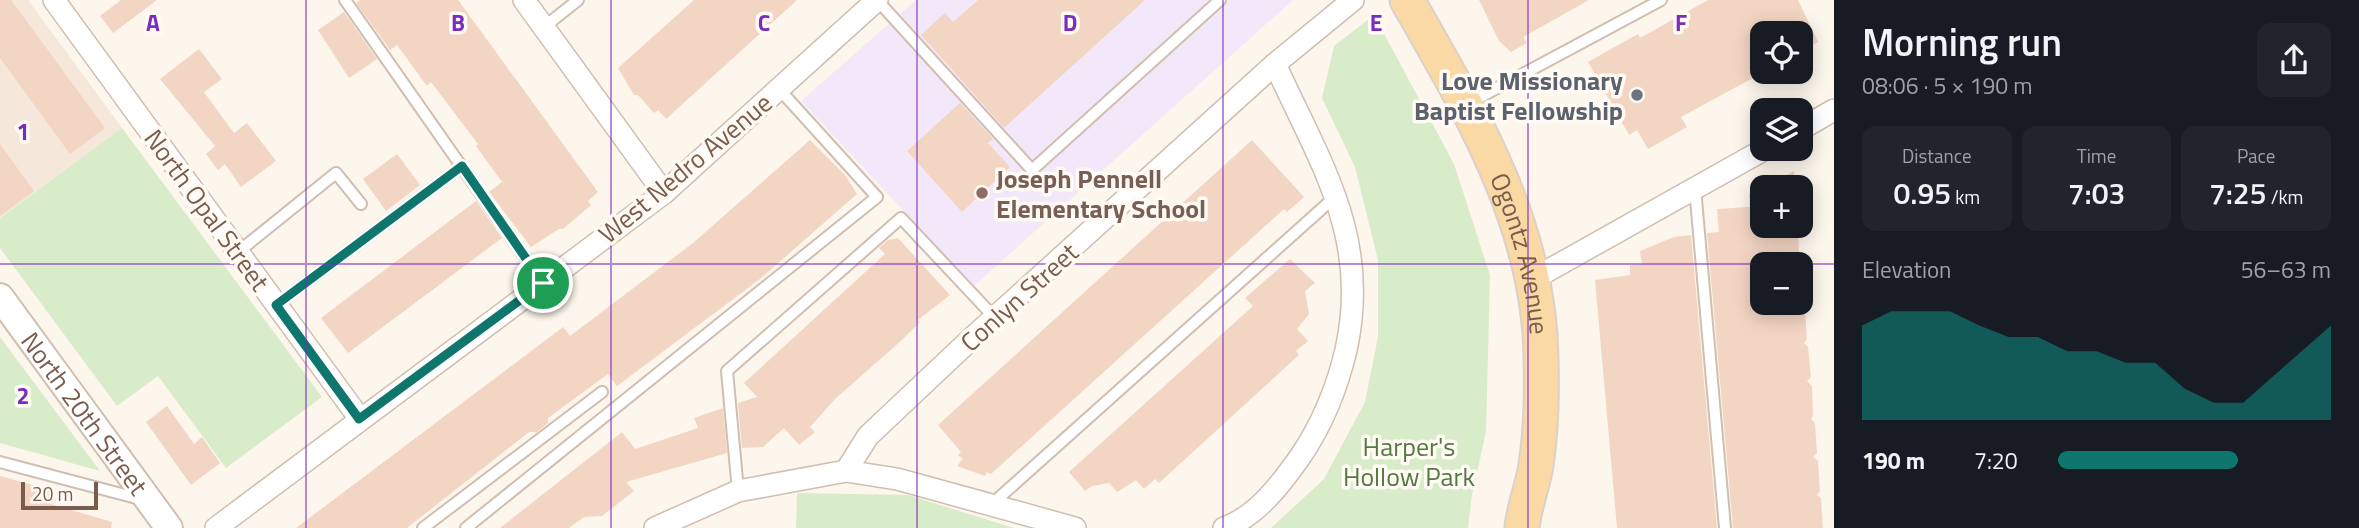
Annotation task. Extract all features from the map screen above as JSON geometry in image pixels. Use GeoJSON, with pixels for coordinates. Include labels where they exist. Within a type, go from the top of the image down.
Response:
{"type":"FeatureCollection","features":[{"type":"Feature","properties":{"kind":"main road","name":"Ogontz Avenue"},"geometry":{"type":"LineString","coordinates":[[1407,0],[1466,104],[1508,193],[1533,279],[1541,358],[1538,431],[1535,470],[1522,528]]}},
{"type":"Feature","properties":{"kind":"street","name":"North Opal Street"},"geometry":{"type":"LineString","coordinates":[[54,0],[359,419]]}},
{"type":"Feature","properties":{"kind":"street"},"geometry":{"type":"LineString","coordinates":[[524,0],[664,192]]}},
{"type":"Feature","properties":{"kind":"street","name":"West Nedro Avenue"},"geometry":{"type":"LineString","coordinates":[[216,528],[664,192],[877,0]]}},
{"type":"Feature","properties":{"kind":"street","name":"Conlyn Street"},"geometry":{"type":"LineString","coordinates":[[846,471],[868,436],[995,318],[1275,64],[1353,0]]}},
{"type":"Feature","properties":{"kind":"street"},"geometry":{"type":"LineString","coordinates":[[1224,528],[1235,524],[1277,489],[1313,437],[1340,377],[1353,318],[1354,280],[1349,242],[1336,196],[1275,64]]}},
{"type":"Feature","properties":{"kind":"street"},"geometry":{"type":"LineString","coordinates":[[1813,122],[1834,110]]}},
{"type":"Feature","properties":{"kind":"street"},"geometry":{"type":"LineString","coordinates":[[1533,279],[1750,157]]}},
{"type":"Feature","properties":{"kind":"street","name":"North 20th Street"},"geometry":{"type":"LineString","coordinates":[[0,297],[169,528]]}},
{"type":"Feature","properties":{"kind":"street"},"geometry":{"type":"LineString","coordinates":[[655,528],[696,507],[738,491],[846,471],[897,479],[1075,528]]}},
{"type":"Feature","properties":{"kind":"lane"},"geometry":{"type":"LineString","coordinates":[[345,0],[543,283]]}},
{"type":"Feature","properties":{"kind":"lane"},"geometry":{"type":"LineString","coordinates":[[544,27],[579,0]]}},
{"type":"Feature","properties":{"kind":"lane"},"geometry":{"type":"LineString","coordinates":[[877,0],[1032,170],[1220,0]]}},
{"type":"Feature","properties":{"kind":"lane"},"geometry":{"type":"LineString","coordinates":[[1466,104],[1661,0]]}},
{"type":"Feature","properties":{"kind":"lane"},"geometry":{"type":"LineString","coordinates":[[466,528],[877,197],[779,89]]}},
{"type":"Feature","properties":{"kind":"lane"},"geometry":{"type":"LineString","coordinates":[[276,305],[462,166]]}},
{"type":"Feature","properties":{"kind":"lane"},"geometry":{"type":"LineString","coordinates":[[237,252],[336,173],[361,204]]}},
{"type":"Feature","properties":{"kind":"lane"},"geometry":{"type":"LineString","coordinates":[[1695,188],[1725,528]]}},
{"type":"Feature","properties":{"kind":"lane"},"geometry":{"type":"LineString","coordinates":[[992,504],[1336,196]]}},
{"type":"Feature","properties":{"kind":"lane"},"geometry":{"type":"LineString","coordinates":[[738,491],[727,371],[901,218],[995,318]]}},
{"type":"Feature","properties":{"kind":"lane"},"geometry":{"type":"LineString","coordinates":[[423,528],[602,392]]}},
{"type":"Feature","properties":{"kind":"lane"},"geometry":{"type":"LineString","coordinates":[[0,462],[150,502]]}},
{"type":"Feature","properties":{"kind":"shaded area"},"geometry":{"type":"Polygon","coordinates":[[[0,0],[28,0],[122,128],[0,218],[0,0]]]}},
{"type":"Feature","properties":{"kind":"shaded area","name":"Joseph Pennell Elementary School"},"geometry":{"type":"Polygon","coordinates":[[[916,0],[1293,0],[974,286],[801,101],[916,0]]]}},
{"type":"Feature","properties":{"kind":"green space","name":"Harper's Hollow Park"},"geometry":{"type":"Polygon","coordinates":[[[1374,15],[1454,164],[1490,275],[1486,432],[1472,495],[1468,528],[1271,528],[1324,479],[1365,402],[1378,337],[1378,260],[1355,167],[1322,98],[1334,46],[1374,15]]]}},
{"type":"Feature","properties":{"kind":"green space"},"geometry":{"type":"Polygon","coordinates":[[[122,128],[322,397],[226,468],[158,376],[117,406],[0,248],[0,218],[122,128]]]}},
{"type":"Feature","properties":{"kind":"green space"},"geometry":{"type":"Polygon","coordinates":[[[0,337],[100,471],[0,443],[0,337]]]}},
{"type":"Feature","properties":{"kind":"green space"},"geometry":{"type":"Polygon","coordinates":[[[797,493],[908,495],[1014,528],[796,528],[797,493]]]}},
{"type":"Feature","properties":{"kind":"building"},"geometry":{"type":"Polygon","coordinates":[[[0,0],[11,0],[105,128],[70,154],[0,58],[0,0]]]}},
{"type":"Feature","properties":{"kind":"building"},"geometry":{"type":"Polygon","coordinates":[[[121,0],[157,0],[113,33],[100,16],[121,0]]]}},
{"type":"Feature","properties":{"kind":"building"},"geometry":{"type":"Polygon","coordinates":[[[360,0],[458,0],[598,192],[588,201],[591,205],[563,229],[531,247],[489,192],[502,182],[476,146],[478,144],[431,82],[427,86],[397,45],[390,50],[356,3],[360,0]]]}},
{"type":"Feature","properties":{"kind":"building"},"geometry":{"type":"Polygon","coordinates":[[[694,0],[797,0],[666,119],[658,110],[654,113],[638,95],[634,95],[618,68],[694,0]]]}},
{"type":"Feature","properties":{"kind":"building"},"geometry":{"type":"Polygon","coordinates":[[[978,0],[1145,0],[1004,128],[921,35],[945,13],[953,22],[978,0]]]}},
{"type":"Feature","properties":{"kind":"building"},"geometry":{"type":"Polygon","coordinates":[[[1479,0],[1589,0],[1523,37],[1527,43],[1511,52],[1499,41],[1479,0]]]}},
{"type":"Feature","properties":{"kind":"building"},"geometry":{"type":"Polygon","coordinates":[[[1708,0],[1798,0],[1808,21],[1750,21],[1750,80],[1681,117],[1687,127],[1648,149],[1637,130],[1629,135],[1588,62],[1638,34],[1640,38],[1708,0]]]}},
{"type":"Feature","properties":{"kind":"building"},"geometry":{"type":"Polygon","coordinates":[[[344,12],[377,59],[349,78],[318,30],[344,12]]]}},
{"type":"Feature","properties":{"kind":"building"},"geometry":{"type":"Polygon","coordinates":[[[1813,32],[1818,42],[1813,45],[1813,32]]]}},
{"type":"Feature","properties":{"kind":"building"},"geometry":{"type":"Polygon","coordinates":[[[199,49],[222,79],[204,92],[234,133],[247,123],[276,161],[241,187],[225,164],[218,170],[206,154],[215,146],[160,79],[199,49]]]}},
{"type":"Feature","properties":{"kind":"building"},"geometry":{"type":"Polygon","coordinates":[[[960,103],[993,139],[988,143],[1010,167],[962,212],[907,151],[960,103]]]}},
{"type":"Feature","properties":{"kind":"building"},"geometry":{"type":"Polygon","coordinates":[[[810,140],[845,175],[857,194],[760,279],[617,386],[608,374],[548,418],[548,423],[537,432],[529,432],[407,528],[296,528],[563,327],[570,336],[693,243],[810,140]]]}},
{"type":"Feature","properties":{"kind":"building"},"geometry":{"type":"Polygon","coordinates":[[[1252,140],[1304,197],[1287,212],[1284,209],[991,474],[987,472],[985,476],[957,466],[963,459],[958,455],[961,452],[938,425],[1252,140]]]}},
{"type":"Feature","properties":{"kind":"building"},"geometry":{"type":"Polygon","coordinates":[[[0,144],[34,191],[0,216],[0,144]]]}},
{"type":"Feature","properties":{"kind":"building"},"geometry":{"type":"Polygon","coordinates":[[[397,154],[420,185],[386,211],[363,179],[397,154]]]}},
{"type":"Feature","properties":{"kind":"building"},"geometry":{"type":"Polygon","coordinates":[[[476,201],[502,238],[348,353],[321,318],[476,201]]]}},
{"type":"Feature","properties":{"kind":"building"},"geometry":{"type":"Polygon","coordinates":[[[1750,207],[1750,238],[1798,238],[1799,252],[1750,252],[1750,315],[1805,315],[1807,339],[1804,343],[1808,347],[1811,377],[1807,381],[1812,386],[1811,419],[1815,423],[1817,453],[1813,457],[1818,461],[1820,491],[1817,495],[1821,498],[1823,528],[1733,528],[1707,233],[1719,232],[1717,209],[1750,207]]]}},
{"type":"Feature","properties":{"kind":"building"},"geometry":{"type":"Polygon","coordinates":[[[1691,235],[1717,528],[1617,528],[1595,280],[1630,275],[1630,265],[1642,264],[1640,251],[1674,237],[1691,235]]]}},
{"type":"Feature","properties":{"kind":"building"},"geometry":{"type":"Polygon","coordinates":[[[898,238],[950,295],[918,320],[920,322],[902,340],[835,399],[810,427],[815,432],[799,445],[784,428],[763,447],[742,448],[738,403],[757,397],[744,383],[885,254],[879,248],[888,240],[898,238]]]}},
{"type":"Feature","properties":{"kind":"building"},"geometry":{"type":"Polygon","coordinates":[[[1290,259],[1315,283],[1305,291],[1309,314],[1297,329],[1308,341],[1296,351],[1299,355],[1159,483],[1155,479],[1144,489],[1136,480],[1117,492],[1109,483],[1092,486],[1085,491],[1069,472],[1253,306],[1245,298],[1290,259]]]}},
{"type":"Feature","properties":{"kind":"building"},"geometry":{"type":"Polygon","coordinates":[[[167,406],[194,444],[202,437],[220,463],[191,485],[146,422],[167,406]]]}},
{"type":"Feature","properties":{"kind":"building"},"geometry":{"type":"Polygon","coordinates":[[[723,408],[727,453],[626,482],[634,491],[602,516],[584,517],[569,528],[500,528],[622,432],[635,449],[698,428],[694,418],[723,408]]]}},
{"type":"Feature","properties":{"kind":"building"},"geometry":{"type":"Polygon","coordinates":[[[0,476],[55,491],[51,504],[112,522],[111,528],[0,528],[0,476]]]}},
{"type":"Feature","properties":{"kind":"place","name":"Love Missionary Baptist Fellowship"},"geometry":{"type":"Point","coordinates":[1637,95]}},
{"type":"Feature","properties":{"kind":"place","name":"Joseph Pennell Elementary School"},"geometry":{"type":"Point","coordinates":[982,193]}},
{"type":"Feature","properties":{"kind":"route"},"geometry":{"type":"LineString","coordinates":[[462,166],[543,283],[359,419],[276,305],[462,166]]}}]}
